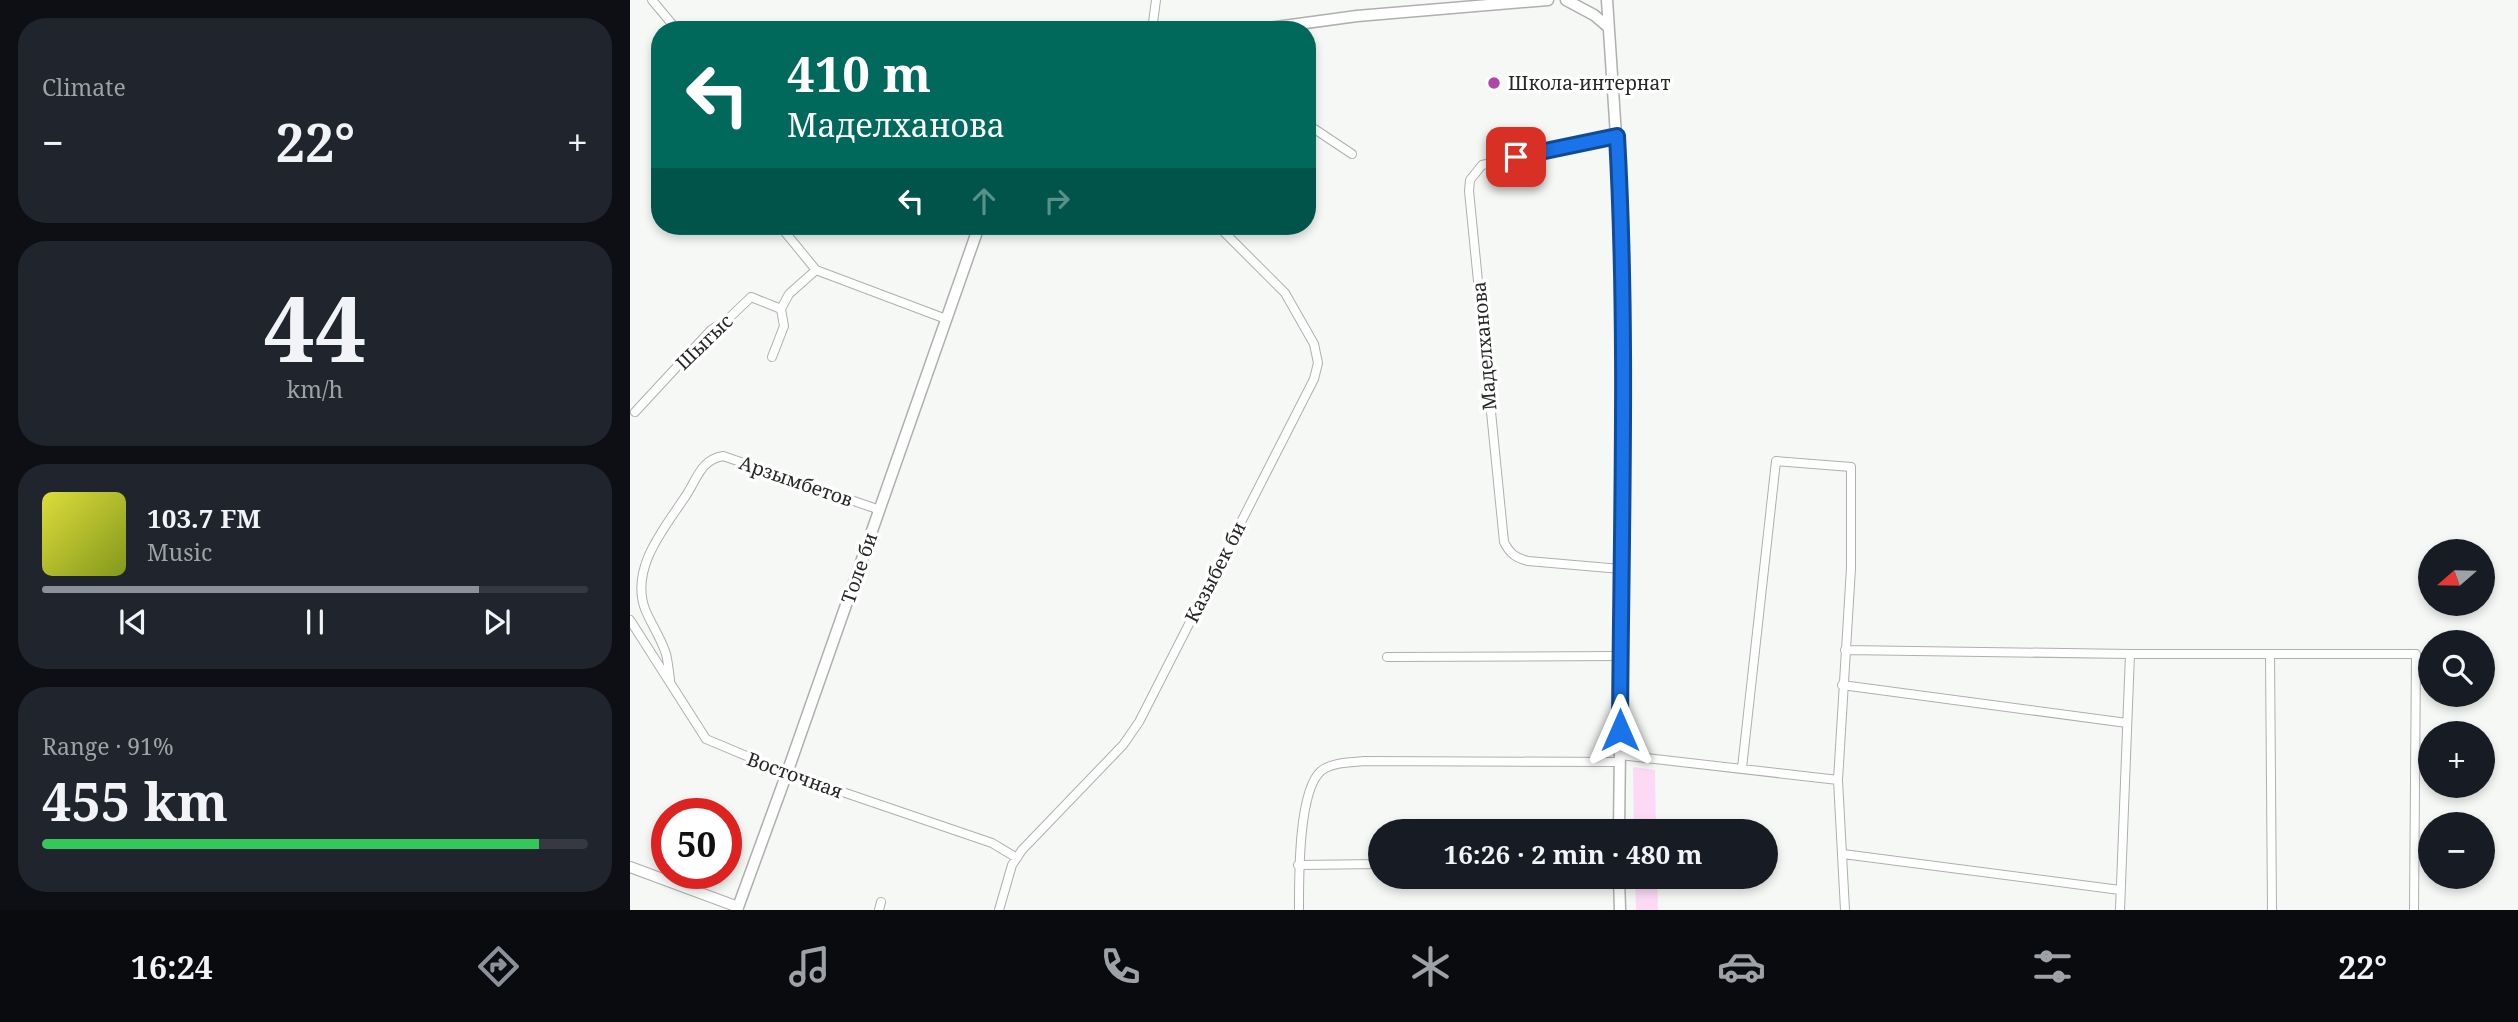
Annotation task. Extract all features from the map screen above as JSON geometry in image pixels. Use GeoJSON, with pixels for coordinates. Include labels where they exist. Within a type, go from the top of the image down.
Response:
{"type":"FeatureCollection","features":[{"type":"Feature","properties":{"kind":"main road"},"geometry":{"type":"LineString","coordinates":[[1316,22],[1548,0]]}},
{"type":"Feature","properties":{"kind":"main road"},"geometry":{"type":"LineString","coordinates":[[1566,0],[1594,15],[1607,26]]}},
{"type":"Feature","properties":{"kind":"main road"},"geometry":{"type":"LineString","coordinates":[[1607,0],[1622,226],[1619,819]]}},
{"type":"Feature","properties":{"kind":"main road","name":"Толе би"},"geometry":{"type":"LineString","coordinates":[[738,909],[976,235]]}},
{"type":"Feature","properties":{"kind":"main road"},"geometry":{"type":"LineString","coordinates":[[1619,889],[1620,910]]}},
{"type":"Feature","properties":{"kind":"street"},"geometry":{"type":"LineString","coordinates":[[652,0],[670,21]]}},
{"type":"Feature","properties":{"kind":"street"},"geometry":{"type":"LineString","coordinates":[[1153,21],[1156,0]]}},
{"type":"Feature","properties":{"kind":"street"},"geometry":{"type":"LineString","coordinates":[[1316,130],[1352,155]]}},
{"type":"Feature","properties":{"kind":"street","name":"Маделханова"},"geometry":{"type":"LineString","coordinates":[[1617,136],[1482,165],[1470,180],[1469,191],[1504,542],[1508,551],[1516,558],[1528,561],[1621,569]]}},
{"type":"Feature","properties":{"kind":"street"},"geometry":{"type":"LineString","coordinates":[[787,235],[816,270],[946,319]]}},
{"type":"Feature","properties":{"kind":"street","name":"Казыбек би"},"geometry":{"type":"LineString","coordinates":[[999,910],[1012,866],[1017,858],[1123,745],[1139,722],[1314,379],[1318,363],[1314,344],[1285,293],[1227,235]]}},
{"type":"Feature","properties":{"kind":"street"},"geometry":{"type":"LineString","coordinates":[[772,357],[784,326],[781,309],[789,294],[816,270]]}},
{"type":"Feature","properties":{"kind":"street","name":"Шыгыс"},"geometry":{"type":"LineString","coordinates":[[635,412],[711,330],[727,320],[751,297],[781,309]]}},
{"type":"Feature","properties":{"kind":"street","name":"Арзымбетов"},"geometry":{"type":"LineString","coordinates":[[670,683],[666,654],[643,607],[641,578],[651,546],[688,494],[702,468],[712,458],[723,456],[880,510]]}},
{"type":"Feature","properties":{"kind":"street"},"geometry":{"type":"LineString","coordinates":[[1742,768],[1776,461],[1851,467],[1851,568],[1838,780],[1845,910]]}},
{"type":"Feature","properties":{"kind":"street","name":"Восточная"},"geometry":{"type":"LineString","coordinates":[[630,620],[706,739],[787,773],[992,843],[1017,858]]}},
{"type":"Feature","properties":{"kind":"street"},"geometry":{"type":"LineString","coordinates":[[1845,650],[2416,654],[2414,910]]}},
{"type":"Feature","properties":{"kind":"street"},"geometry":{"type":"LineString","coordinates":[[2120,910],[2130,654]]}},
{"type":"Feature","properties":{"kind":"street"},"geometry":{"type":"LineString","coordinates":[[2270,654],[2272,910]]}},
{"type":"Feature","properties":{"kind":"street"},"geometry":{"type":"LineString","coordinates":[[1387,657],[1620,656]]}},
{"type":"Feature","properties":{"kind":"street"},"geometry":{"type":"LineString","coordinates":[[1842,685],[2127,723]]}},
{"type":"Feature","properties":{"kind":"street"},"geometry":{"type":"LineString","coordinates":[[1299,910],[1298,865],[1309,788],[1321,772],[1333,765],[1364,761],[1620,758],[1742,768],[1838,780]]}},
{"type":"Feature","properties":{"kind":"street"},"geometry":{"type":"LineString","coordinates":[[1843,854],[2120,890]]}},
{"type":"Feature","properties":{"kind":"street"},"geometry":{"type":"LineString","coordinates":[[1298,865],[1368,864]]}},
{"type":"Feature","properties":{"kind":"street"},"geometry":{"type":"LineString","coordinates":[[630,867],[738,909]]}},
{"type":"Feature","properties":{"kind":"shaded area"},"geometry":{"type":"Polygon","coordinates":[[[1633,767],[1655,770],[1656,819],[1634,819],[1633,767]]]}},
{"type":"Feature","properties":{"kind":"shaded area"},"geometry":{"type":"Polygon","coordinates":[[[1635,889],[1657,889],[1658,910],[1636,910],[1635,889]]]}},
{"type":"Feature","properties":{"kind":"place","name":"Школа-интернат"},"geometry":{"type":"Point","coordinates":[1494,83]}},
{"type":"Feature","properties":{"kind":"route"},"geometry":{"type":"LineString","coordinates":[[1516,157],[1617,136],[1622,226],[1624,406],[1620,730]]}}]}
